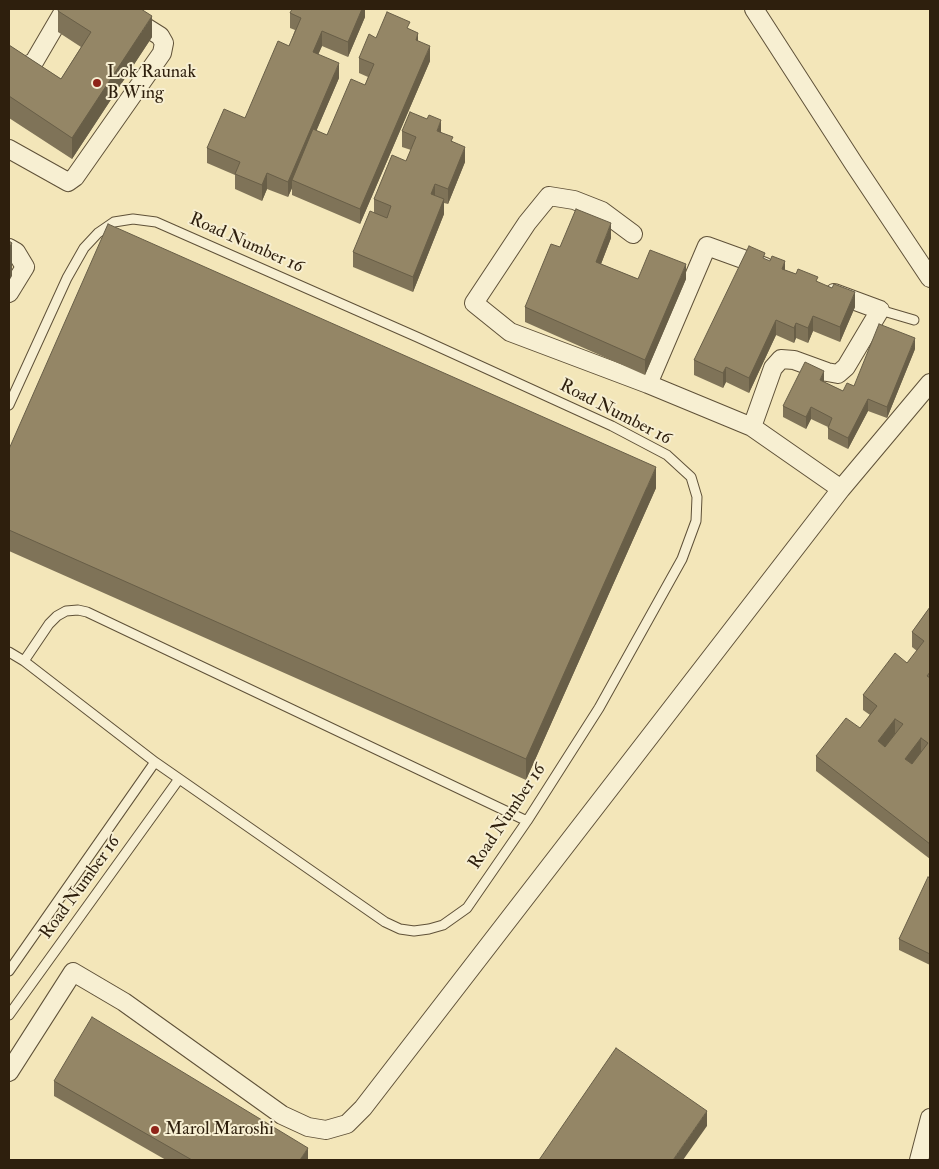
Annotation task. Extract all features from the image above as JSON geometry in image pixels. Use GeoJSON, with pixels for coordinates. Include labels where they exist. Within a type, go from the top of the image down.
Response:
{"type":"FeatureCollection","features":[{"type":"Feature","properties":{"kind":"street"},"geometry":{"type":"LineString","coordinates":[[9,58],[23,68],[34,62],[65,9]]}},
{"type":"Feature","properties":{"kind":"street"},"geometry":{"type":"LineString","coordinates":[[9,149],[68,182],[75,177],[162,53],[164,43],[160,36],[117,9]]}},
{"type":"Feature","properties":{"kind":"street"},"geometry":{"type":"LineString","coordinates":[[754,9],[930,278]]}},
{"type":"Feature","properties":{"kind":"street"},"geometry":{"type":"LineString","coordinates":[[633,234],[602,211],[574,200],[549,196],[527,223],[474,303],[510,332],[648,384],[752,427],[841,489]]}},
{"type":"Feature","properties":{"kind":"street"},"geometry":{"type":"LineString","coordinates":[[648,384],[707,246],[780,273]]}},
{"type":"Feature","properties":{"kind":"street"},"geometry":{"type":"LineString","coordinates":[[9,248],[16,252],[25,267],[9,292]]}},
{"type":"Feature","properties":{"kind":"street"},"geometry":{"type":"LineString","coordinates":[[752,427],[773,368],[781,359],[794,360],[838,374],[846,367],[880,310],[816,286]]}},
{"type":"Feature","properties":{"kind":"street"},"geometry":{"type":"LineString","coordinates":[[9,1072],[73,972],[124,1002],[282,1115],[308,1127],[326,1130],[347,1124],[363,1108],[841,489],[930,383]]}},
{"type":"Feature","properties":{"kind":"street"},"geometry":{"type":"LineString","coordinates":[[919,1160],[930,1118]]}},
{"type":"Feature","properties":{"kind":"lane","name":"Road Number 16"},"geometry":{"type":"LineString","coordinates":[[9,405],[68,278],[84,248],[98,233],[114,222],[133,219],[156,222],[417,337],[612,426],[667,455],[691,477],[697,497],[696,521],[682,559],[599,708],[527,821],[467,908],[443,925],[414,930],[400,929],[385,922],[180,780],[24,661],[9,652]]}},
{"type":"Feature","properties":{"kind":"lane"},"geometry":{"type":"LineString","coordinates":[[880,310],[914,320]]}},
{"type":"Feature","properties":{"kind":"lane"},"geometry":{"type":"LineString","coordinates":[[24,661],[48,624],[57,616],[66,611],[78,610],[87,612],[527,821]]}},
{"type":"Feature","properties":{"kind":"lane"},"geometry":{"type":"LineString","coordinates":[[9,971],[155,762]]}},
{"type":"Feature","properties":{"kind":"lane","name":"Road Number 16"},"geometry":{"type":"LineString","coordinates":[[10,1011],[180,780]]}},
{"type":"Feature","properties":{"kind":"building","name":"Lok Raunak B Wing"},"geometry":{"type":"Polygon","coordinates":[[[59,9],[141,9],[152,16],[72,138],[9,96],[9,45],[61,79],[91,32],[58,11],[59,9]]]}},
{"type":"Feature","properties":{"kind":"building"},"geometry":{"type":"Polygon","coordinates":[[[292,9],[362,9],[348,42],[322,31],[313,52],[339,63],[288,182],[267,173],[262,185],[235,174],[240,162],[207,148],[224,109],[245,118],[278,41],[289,46],[301,18],[290,13],[292,9]]]}},
{"type":"Feature","properties":{"kind":"building"},"geometry":{"type":"Polygon","coordinates":[[[387,12],[410,22],[407,28],[418,33],[416,40],[430,46],[360,209],[292,180],[313,129],[327,135],[351,79],[365,85],[374,64],[359,58],[369,34],[376,38],[387,12]]]}},
{"type":"Feature","properties":{"kind":"building"},"geometry":{"type":"Polygon","coordinates":[[[410,112],[427,119],[429,115],[441,120],[437,131],[453,137],[451,141],[465,147],[448,189],[435,184],[431,194],[444,199],[413,277],[353,252],[370,211],[387,218],[391,206],[374,199],[392,155],[406,161],[416,137],[402,131],[410,112]]]}},
{"type":"Feature","properties":{"kind":"building"},"geometry":{"type":"Polygon","coordinates":[[[576,209],[611,223],[596,262],[638,279],[650,250],[686,264],[645,360],[525,307],[551,244],[560,247],[576,209]]]}},
{"type":"Feature","properties":{"kind":"building"},"geometry":{"type":"Polygon","coordinates":[[[108,224],[656,467],[526,759],[9,530],[9,449],[108,224]]]}},
{"type":"Feature","properties":{"kind":"building"},"geometry":{"type":"Polygon","coordinates":[[[749,246],[765,253],[763,258],[770,261],[772,256],[785,261],[782,269],[796,274],[798,269],[818,277],[816,281],[832,288],[834,284],[855,292],[840,327],[813,316],[808,328],[796,323],[794,328],[776,320],[749,378],[726,367],[723,373],[694,360],[749,246]]]}},
{"type":"Feature","properties":{"kind":"building"},"geometry":{"type":"Polygon","coordinates":[[[879,324],[915,338],[887,407],[868,399],[848,438],[828,428],[832,418],[811,407],[806,417],[783,406],[805,362],[824,371],[820,380],[843,391],[847,383],[854,386],[879,324]]]}},
{"type":"Feature","properties":{"kind":"building"},"geometry":{"type":"Polygon","coordinates":[[[930,607],[930,672],[927,676],[930,678],[930,844],[816,756],[846,718],[860,728],[877,706],[863,695],[895,653],[907,663],[924,641],[912,632],[930,607]],[[895,719],[878,741],[885,747],[903,724],[895,719]],[[921,738],[905,759],[912,764],[928,743],[921,738]]]}},
{"type":"Feature","properties":{"kind":"building"},"geometry":{"type":"Polygon","coordinates":[[[928,877],[930,878],[930,954],[899,939],[928,877]]]}},
{"type":"Feature","properties":{"kind":"building"},"geometry":{"type":"Polygon","coordinates":[[[92,1017],[308,1148],[300,1160],[192,1160],[54,1081],[92,1017]]]}},
{"type":"Feature","properties":{"kind":"building"},"geometry":{"type":"Polygon","coordinates":[[[616,1048],[707,1111],[673,1160],[539,1160],[616,1048]]]}},
{"type":"Feature","properties":{"kind":"place","name":"Lok Raunak B Wing"},"geometry":{"type":"Point","coordinates":[97,83]}},
{"type":"Feature","properties":{"kind":"place","name":"Marol Maroshi"},"geometry":{"type":"Point","coordinates":[155,1130]}}]}
